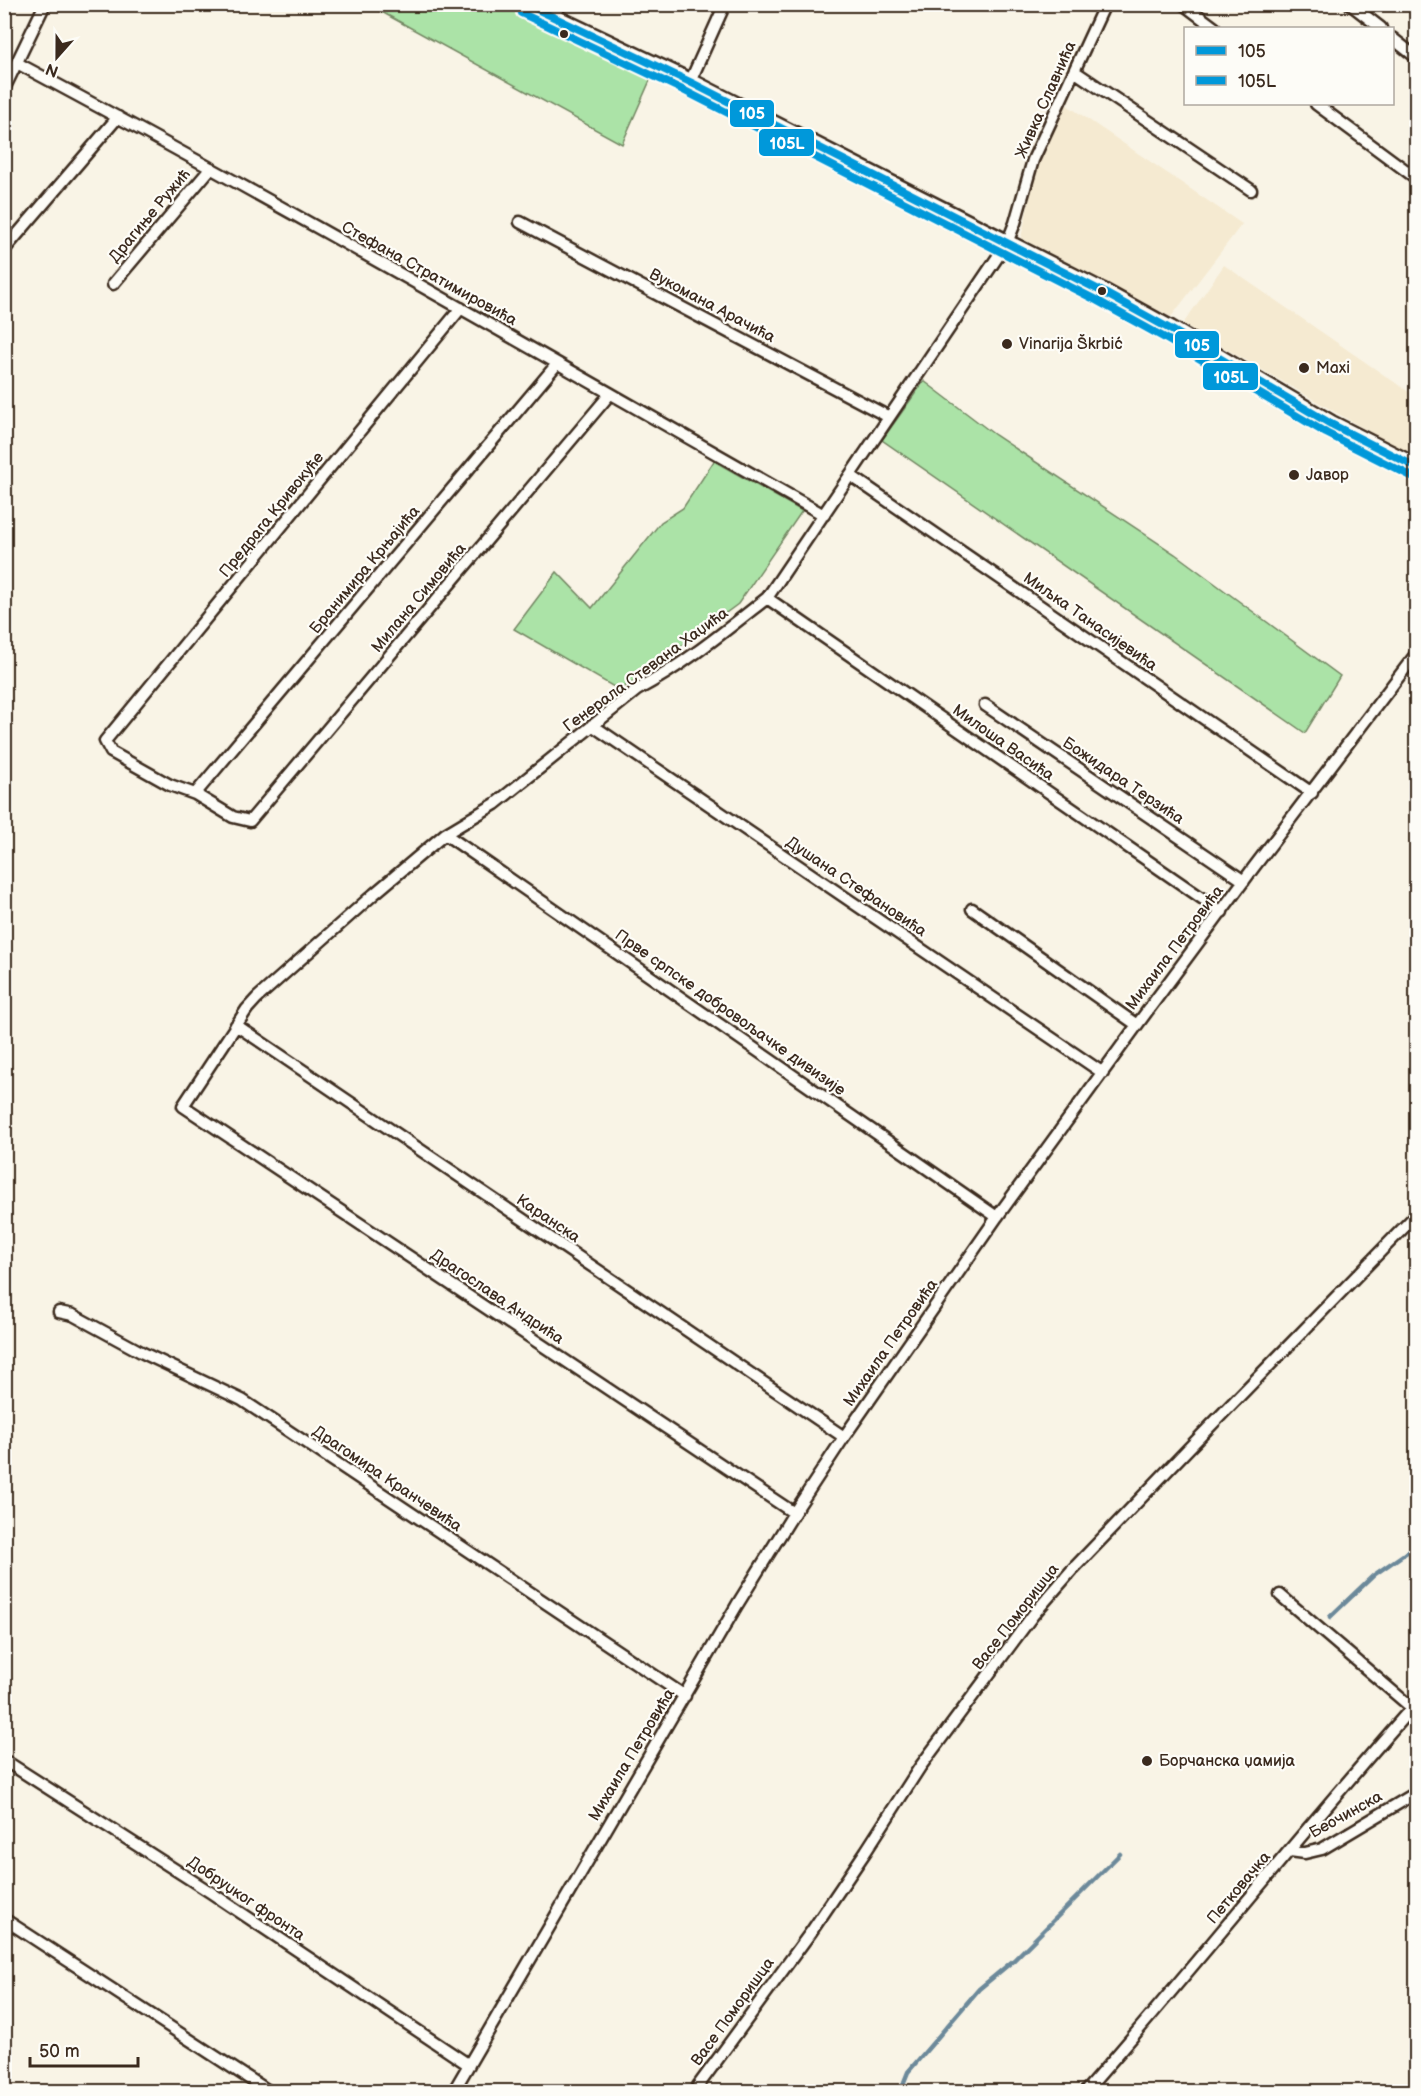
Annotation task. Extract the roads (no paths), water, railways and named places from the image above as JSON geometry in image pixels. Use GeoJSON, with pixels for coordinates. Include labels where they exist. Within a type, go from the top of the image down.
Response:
{"type":"FeatureCollection","features":[{"type":"Feature","properties":{"kind":"street"},"geometry":{"type":"LineString","coordinates":[[4,89],[45,4]]}},
{"type":"Feature","properties":{"kind":"street"},"geometry":{"type":"LineString","coordinates":[[525,4],[557,12],[1138,311],[1331,424],[1416,467]]}},
{"type":"Feature","properties":{"kind":"street"},"geometry":{"type":"LineString","coordinates":[[690,82],[724,4]]}},
{"type":"Feature","properties":{"kind":"street","name":"Живка Славнића"},"geometry":{"type":"LineString","coordinates":[[1007,243],[1015,224],[1033,160],[1105,4]]}},
{"type":"Feature","properties":{"kind":"street"},"geometry":{"type":"LineString","coordinates":[[1183,4],[1214,27]]}},
{"type":"Feature","properties":{"kind":"street"},"geometry":{"type":"LineString","coordinates":[[1350,4],[1380,27]]}},
{"type":"Feature","properties":{"kind":"street"},"geometry":{"type":"LineString","coordinates":[[1394,40],[1416,57]]}},
{"type":"Feature","properties":{"kind":"street","name":"Стефана Стратимировића"},"geometry":{"type":"LineString","coordinates":[[17,63],[461,308],[824,515]]}},
{"type":"Feature","properties":{"kind":"street"},"geometry":{"type":"LineString","coordinates":[[1074,71],[1251,190]]}},
{"type":"Feature","properties":{"kind":"street"},"geometry":{"type":"LineString","coordinates":[[1317,105],[1416,178]]}},
{"type":"Feature","properties":{"kind":"street"},"geometry":{"type":"LineString","coordinates":[[4,250],[118,117]]}},
{"type":"Feature","properties":{"kind":"street","name":"Драгиње Ружић"},"geometry":{"type":"LineString","coordinates":[[112,284],[211,168]]}},
{"type":"Feature","properties":{"kind":"street","name":"Вукомана Арачића"},"geometry":{"type":"LineString","coordinates":[[520,222],[890,417]]}},
{"type":"Feature","properties":{"kind":"street","name":"Генерала Стевана Хаџића"},"geometry":{"type":"LineString","coordinates":[[183,1107],[236,1025],[257,998],[374,894],[445,834],[495,804],[637,690],[657,680],[717,638],[766,598],[1007,243]]}},
{"type":"Feature","properties":{"kind":"street","name":"Предрага Кривокуће"},"geometry":{"type":"LineString","coordinates":[[195,794],[170,785],[111,752],[105,741],[461,308]]}},
{"type":"Feature","properties":{"kind":"street","name":"Бранимира Крњајића"},"geometry":{"type":"LineString","coordinates":[[195,794],[557,364]]}},
{"type":"Feature","properties":{"kind":"street","name":"Милана Симовића"},"geometry":{"type":"LineString","coordinates":[[195,794],[233,817],[250,821],[610,394]]}},
{"type":"Feature","properties":{"kind":"street","name":"Миљка Танасијевића"},"geometry":{"type":"LineString","coordinates":[[850,475],[1312,793]]}},
{"type":"Feature","properties":{"kind":"street","name":"Милоша Васића"},"geometry":{"type":"LineString","coordinates":[[766,598],[1222,912]]}},
{"type":"Feature","properties":{"kind":"street","name":"Михаила Петровића"},"geometry":{"type":"LineString","coordinates":[[453,2091],[737,1605],[844,1437],[998,1217],[1137,1025],[1416,654]]}},
{"type":"Feature","properties":{"kind":"street","name":"Божидара Терзића"},"geometry":{"type":"LineString","coordinates":[[985,705],[1244,881]]}},
{"type":"Feature","properties":{"kind":"street","name":"Душана Стефановића"},"geometry":{"type":"LineString","coordinates":[[592,725],[1103,1073]]}},
{"type":"Feature","properties":{"kind":"street","name":"Прве српске добровољачке дивизије"},"geometry":{"type":"LineString","coordinates":[[445,834],[998,1217]]}},
{"type":"Feature","properties":{"kind":"street"},"geometry":{"type":"LineString","coordinates":[[972,909],[1137,1025]]}},
{"type":"Feature","properties":{"kind":"street","name":"Каранска"},"geometry":{"type":"LineString","coordinates":[[236,1025],[844,1437]]}},
{"type":"Feature","properties":{"kind":"street","name":"Драгослава Андрића"},"geometry":{"type":"LineString","coordinates":[[183,1107],[794,1513]]}},
{"type":"Feature","properties":{"kind":"street","name":"Васе Поморишца"},"geometry":{"type":"LineString","coordinates":[[698,2086],[811,1932],[920,1767],[1033,1615],[1072,1570],[1416,1215]]}},
{"type":"Feature","properties":{"kind":"street","name":"Драгомира Кранчевића"},"geometry":{"type":"LineString","coordinates":[[59,1312],[73,1315],[143,1353],[242,1400],[685,1696]]}},
{"type":"Feature","properties":{"kind":"street"},"geometry":{"type":"LineString","coordinates":[[1280,1595],[1414,1705]]}},
{"type":"Feature","properties":{"kind":"street","name":"Петковачка"},"geometry":{"type":"LineString","coordinates":[[1085,2091],[1146,2022],[1347,1780],[1414,1705]]}},
{"type":"Feature","properties":{"kind":"street","name":"Добруџког фронта"},"geometry":{"type":"LineString","coordinates":[[4,1760],[210,1892],[469,2065]]}},
{"type":"Feature","properties":{"kind":"street","name":"Беочинска"},"geometry":{"type":"LineString","coordinates":[[1290,1851],[1305,1853],[1322,1849],[1416,1795]]}},
{"type":"Feature","properties":{"kind":"street"},"geometry":{"type":"LineString","coordinates":[[4,1919],[270,2091]]}},
{"type":"Feature","properties":{"kind":"waterway"},"geometry":{"type":"LineString","coordinates":[[1330,1617],[1374,1575],[1416,1546]]}},
{"type":"Feature","properties":{"kind":"waterway"},"geometry":{"type":"LineString","coordinates":[[902,2092],[908,2072],[979,1989],[1014,1960],[1120,1854]]}},
{"type":"Feature","properties":{"kind":"place","name":"Vinarija Škrbić"},"geometry":{"type":"Point","coordinates":[1007,344]}},
{"type":"Feature","properties":{"kind":"place","name":"Maxi"},"geometry":{"type":"Point","coordinates":[1304,368]}},
{"type":"Feature","properties":{"kind":"place","name":"Јавор"},"geometry":{"type":"Point","coordinates":[1294,475]}},
{"type":"Feature","properties":{"kind":"place","name":"Борчанска џамија"},"geometry":{"type":"Point","coordinates":[1147,1761]}}]}
